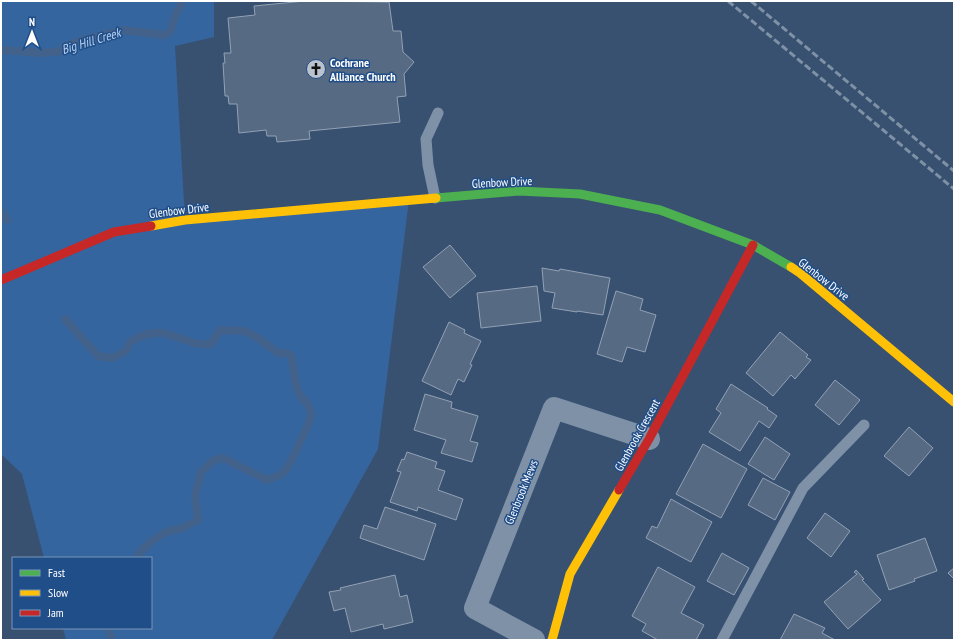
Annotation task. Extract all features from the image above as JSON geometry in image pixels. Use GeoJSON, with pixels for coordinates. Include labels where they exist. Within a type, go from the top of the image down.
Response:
{"type":"FeatureCollection","features":[{"type":"Feature","properties":{"kind":"street","name":"Glenbow Drive"},"geometry":{"type":"LineString","coordinates":[[1,280],[114,232],[185,220],[519,191],[580,194],[660,210],[753,245],[800,273],[954,402]]}},
{"type":"Feature","properties":{"kind":"street","name":"Glenbrook Crescent"},"geometry":{"type":"LineString","coordinates":[[552,640],[570,574],[649,439],[753,245]]}},
{"type":"Feature","properties":{"kind":"street","name":"Glenbrook Mews"},"geometry":{"type":"LineString","coordinates":[[534,640],[475,608],[554,408],[649,439]]}},
{"type":"Feature","properties":{"kind":"lane"},"geometry":{"type":"LineString","coordinates":[[435,198],[428,165],[426,139],[438,113]]}},
{"type":"Feature","properties":{"kind":"lane"},"geometry":{"type":"LineString","coordinates":[[722,640],[803,488],[864,425]]}},
{"type":"Feature","properties":{"kind":"shaded area"},"geometry":{"type":"Polygon","coordinates":[[[1,1],[214,1],[214,37],[175,46],[185,220],[409,200],[378,449],[272,640],[66,640],[63,629],[152,629],[152,557],[44,557],[22,474],[1,454],[1,1]]]}},
{"type":"Feature","properties":{"kind":"building","name":"Cochrane Alliance Church"},"geometry":{"type":"Polygon","coordinates":[[[305,1],[389,2],[393,31],[401,31],[403,52],[414,62],[404,74],[406,96],[397,97],[400,122],[309,131],[310,139],[277,142],[276,136],[267,136],[266,130],[239,133],[237,104],[229,104],[228,96],[225,96],[223,63],[225,63],[224,53],[231,53],[228,18],[255,15],[254,6],[305,1]]]}},
{"type":"Feature","properties":{"kind":"building"},"geometry":{"type":"Polygon","coordinates":[[[450,245],[476,276],[450,298],[423,267],[450,245]]]}},
{"type":"Feature","properties":{"kind":"building"},"geometry":{"type":"Polygon","coordinates":[[[542,268],[559,271],[560,269],[610,278],[603,315],[552,308],[555,293],[544,291],[542,268]]]}},
{"type":"Feature","properties":{"kind":"building"},"geometry":{"type":"Polygon","coordinates":[[[537,286],[541,321],[481,328],[477,293],[537,286]]]}},
{"type":"Feature","properties":{"kind":"building"},"geometry":{"type":"Polygon","coordinates":[[[616,291],[643,299],[640,310],[656,315],[645,352],[627,347],[622,362],[597,354],[616,291]]]}},
{"type":"Feature","properties":{"kind":"building"},"geometry":{"type":"Polygon","coordinates":[[[449,322],[465,330],[464,333],[481,341],[470,364],[472,365],[464,382],[458,379],[451,395],[422,381],[449,322]]]}},
{"type":"Feature","properties":{"kind":"building"},"geometry":{"type":"Polygon","coordinates":[[[780,332],[808,355],[806,357],[811,360],[795,379],[791,375],[773,396],[746,373],[780,332]]]}},
{"type":"Feature","properties":{"kind":"building"},"geometry":{"type":"Polygon","coordinates":[[[835,380],[860,400],[839,425],[815,405],[835,380]]]}},
{"type":"Feature","properties":{"kind":"building"},"geometry":{"type":"Polygon","coordinates":[[[731,384],[768,408],[767,409],[777,416],[769,428],[759,421],[740,451],[709,432],[721,413],[716,409],[731,384]]]}},
{"type":"Feature","properties":{"kind":"building"},"geometry":{"type":"Polygon","coordinates":[[[425,394],[452,402],[451,408],[478,416],[470,441],[478,443],[472,462],[441,453],[446,440],[414,430],[425,394]]]}},
{"type":"Feature","properties":{"kind":"building"},"geometry":{"type":"Polygon","coordinates":[[[909,427],[933,448],[909,476],[884,456],[909,427]]]}},
{"type":"Feature","properties":{"kind":"building"},"geometry":{"type":"Polygon","coordinates":[[[765,437],[790,454],[774,480],[748,464],[765,437]]]}},
{"type":"Feature","properties":{"kind":"building"},"geometry":{"type":"Polygon","coordinates":[[[703,444],[747,469],[721,518],[676,494],[703,444]]]}},
{"type":"Feature","properties":{"kind":"building"},"geometry":{"type":"Polygon","coordinates":[[[407,452],[437,462],[435,468],[445,471],[438,490],[463,499],[456,520],[418,507],[417,511],[390,502],[401,472],[397,471],[407,452]]]}},
{"type":"Feature","properties":{"kind":"building"},"geometry":{"type":"Polygon","coordinates":[[[763,478],[790,492],[775,520],[748,505],[763,478]]]}},
{"type":"Feature","properties":{"kind":"building"},"geometry":{"type":"Polygon","coordinates":[[[671,499],[712,522],[691,562],[646,538],[652,526],[657,528],[671,499]]]}},
{"type":"Feature","properties":{"kind":"building"},"geometry":{"type":"Polygon","coordinates":[[[385,507],[436,524],[424,560],[360,538],[364,525],[377,529],[385,507]]]}},
{"type":"Feature","properties":{"kind":"building"},"geometry":{"type":"Polygon","coordinates":[[[825,513],[850,531],[831,557],[807,538],[825,513]]]}},
{"type":"Feature","properties":{"kind":"building"},"geometry":{"type":"Polygon","coordinates":[[[925,538],[937,571],[914,579],[915,581],[889,590],[877,555],[925,538]]]}},
{"type":"Feature","properties":{"kind":"building"},"geometry":{"type":"Polygon","coordinates":[[[722,553],[749,568],[734,595],[707,581],[722,553]]]}},
{"type":"Feature","properties":{"kind":"building"},"geometry":{"type":"Polygon","coordinates":[[[658,567],[695,587],[681,613],[704,625],[696,640],[658,640],[642,631],[646,624],[632,616],[658,567]]]}},
{"type":"Feature","properties":{"kind":"building"},"geometry":{"type":"Polygon","coordinates":[[[954,568],[954,579],[948,573],[954,568]]]}},
{"type":"Feature","properties":{"kind":"building"},"geometry":{"type":"Polygon","coordinates":[[[856,570],[864,579],[862,580],[881,600],[848,629],[824,602],[857,574],[854,572],[856,570]]]}},
{"type":"Feature","properties":{"kind":"building"},"geometry":{"type":"Polygon","coordinates":[[[395,575],[400,597],[407,595],[413,622],[384,629],[383,624],[351,632],[345,608],[334,611],[329,592],[395,575]]]}},
{"type":"Feature","properties":{"kind":"building"},"geometry":{"type":"Polygon","coordinates":[[[794,614],[825,628],[822,633],[835,640],[780,640],[794,614]]]}},
{"type":"Feature","properties":{"kind":"waterway","name":"Big Hill Creek"},"geometry":{"type":"LineString","coordinates":[[1,51],[43,53],[62,51],[65,46],[124,30],[165,35],[171,30],[175,15],[183,1]]}},
{"type":"Feature","properties":{"kind":"waterway","name":"Big Hill Creek"},"geometry":{"type":"LineString","coordinates":[[1,212],[7,220]]}},
{"type":"Feature","properties":{"kind":"waterway","name":"Big Hill Creek"},"geometry":{"type":"LineString","coordinates":[[65,319],[98,356],[112,358],[126,351],[130,342],[141,336],[153,333],[164,333],[198,344],[211,344],[220,330],[245,331],[258,338],[278,353],[291,355],[298,392],[310,410],[311,414],[304,434],[284,472],[267,480],[223,458],[214,460],[201,472],[195,496],[198,520],[182,528],[166,532],[152,541],[140,552],[138,557]]}},
{"type":"Feature","properties":{"kind":"waterway","name":"Big Hill Creek"},"geometry":{"type":"LineString","coordinates":[[108,629],[112,640]]}},
{"type":"Feature","properties":{"kind":"railway"},"geometry":{"type":"LineString","coordinates":[[728,1],[954,189]]}},
{"type":"Feature","properties":{"kind":"railway"},"geometry":{"type":"LineString","coordinates":[[751,1],[954,171]]}},
{"type":"Feature","properties":{"kind":"traffic: fast"},"geometry":{"type":"LineString","coordinates":[[436,198],[519,191],[580,194],[660,210],[753,245],[791,267]]}},
{"type":"Feature","properties":{"kind":"traffic: slow"},"geometry":{"type":"LineString","coordinates":[[151,226],[185,220],[436,198]]}},
{"type":"Feature","properties":{"kind":"traffic: slow"},"geometry":{"type":"LineString","coordinates":[[791,267],[954,402]]}},
{"type":"Feature","properties":{"kind":"traffic: slow"},"geometry":{"type":"LineString","coordinates":[[552,640],[570,574],[619,490]]}},
{"type":"Feature","properties":{"kind":"traffic: jam"},"geometry":{"type":"LineString","coordinates":[[1,280],[114,232],[151,226]]}},
{"type":"Feature","properties":{"kind":"traffic: jam"},"geometry":{"type":"LineString","coordinates":[[619,490],[649,439],[753,245]]}},
{"type":"Feature","properties":{"kind":"place","name":"Cochrane Alliance Church"},"geometry":{"type":"Point","coordinates":[316,69]}}]}
